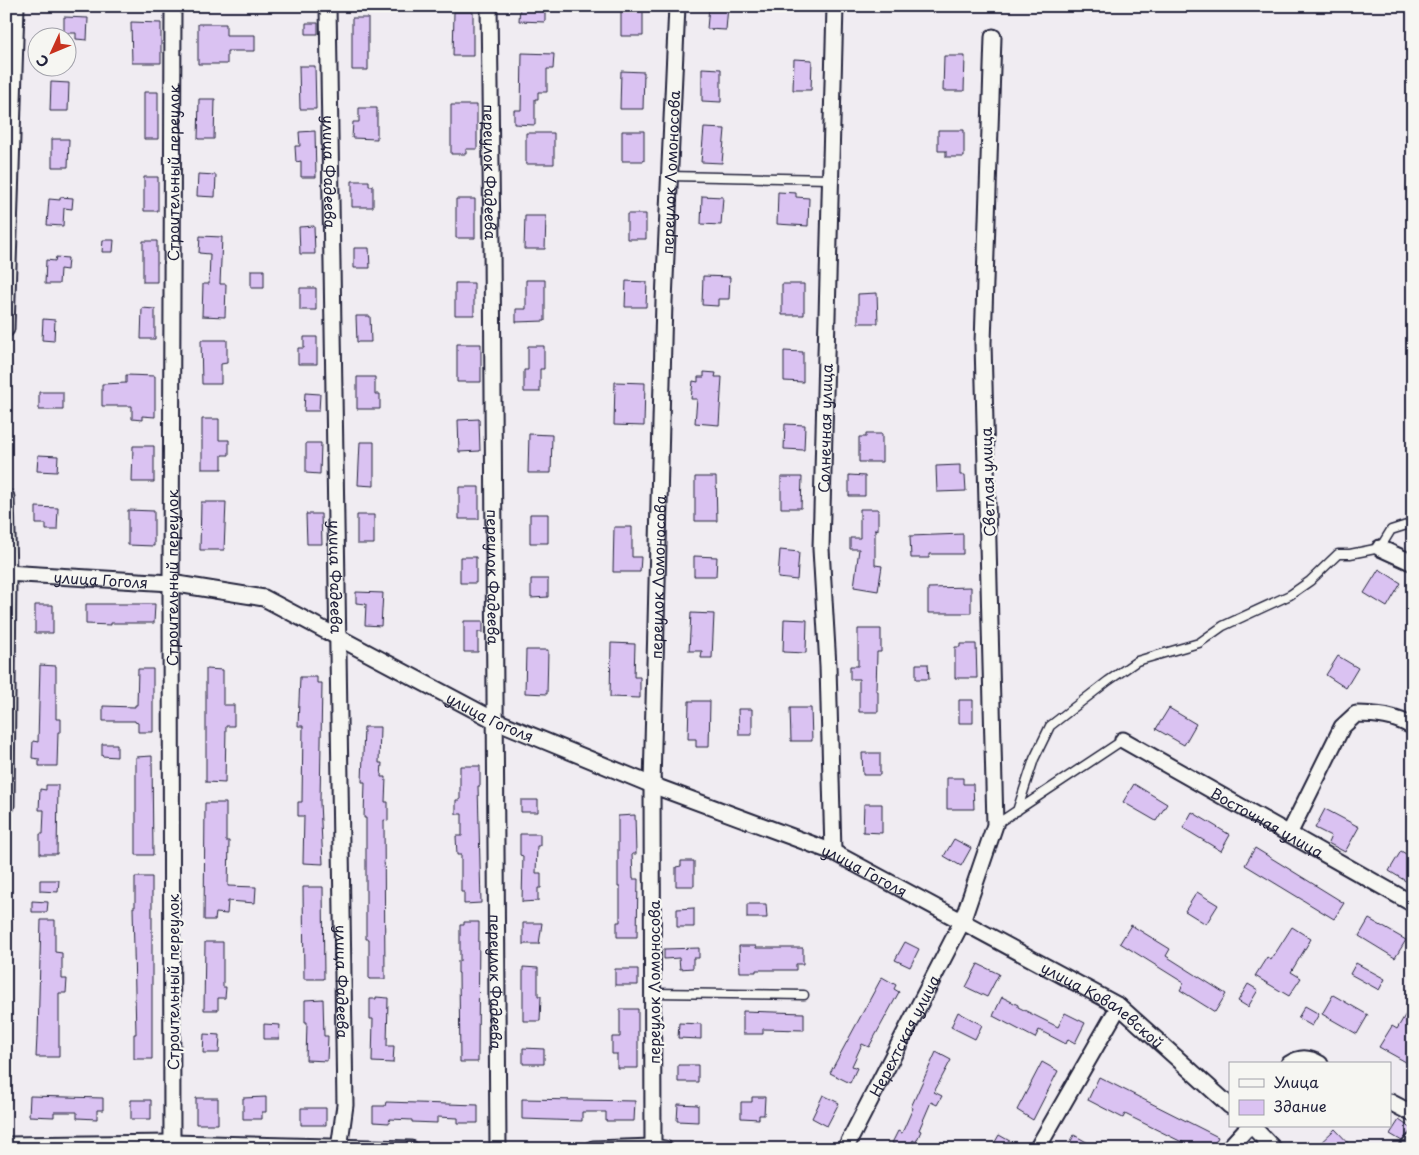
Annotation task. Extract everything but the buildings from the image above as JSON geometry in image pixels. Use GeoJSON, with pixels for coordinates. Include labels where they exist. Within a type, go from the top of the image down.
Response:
{"type":"FeatureCollection","features":[{"type":"Feature","properties":{"kind":"street"},"geometry":{"type":"LineString","coordinates":[[6,329],[16,6]]}},
{"type":"Feature","properties":{"kind":"street","name":"Строительный переулок"},"geometry":{"type":"LineString","coordinates":[[172,1146],[170,583],[173,6]]}},
{"type":"Feature","properties":{"kind":"street","name":"улица Фадеева"},"geometry":{"type":"LineString","coordinates":[[328,6],[345,1105],[339,1148]]}},
{"type":"Feature","properties":{"kind":"street","name":"переулок Фадеева"},"geometry":{"type":"LineString","coordinates":[[489,6],[498,1149]]}},
{"type":"Feature","properties":{"kind":"street","name":"переулок Ломоносова"},"geometry":{"type":"LineString","coordinates":[[659,1148],[653,993],[652,785],[664,301],[677,6]]}},
{"type":"Feature","properties":{"kind":"street","name":"Солнечная улица"},"geometry":{"type":"LineString","coordinates":[[833,852],[828,666],[821,549],[835,6]]}},
{"type":"Feature","properties":{"kind":"street","name":"Светлая улица"},"geometry":{"type":"LineString","coordinates":[[962,922],[995,825],[983,343],[993,37]]}},
{"type":"Feature","properties":{"kind":"street"},"geometry":{"type":"LineString","coordinates":[[6,497],[6,806]]}},
{"type":"Feature","properties":{"kind":"street"},"geometry":{"type":"LineString","coordinates":[[1380,548],[1413,563]]}},
{"type":"Feature","properties":{"kind":"street","name":"улица Гоголя"},"geometry":{"type":"LineString","coordinates":[[7,574],[170,583],[264,598],[494,720],[652,785],[833,852],[962,922]]}},
{"type":"Feature","properties":{"kind":"street"},"geometry":{"type":"LineString","coordinates":[[1289,834],[1342,727],[1356,714],[1375,714],[1392,717],[1413,726]]}},
{"type":"Feature","properties":{"kind":"street","name":"Восточная улица"},"geometry":{"type":"LineString","coordinates":[[1123,740],[1413,904]]}},
{"type":"Feature","properties":{"kind":"street","name":"улица Ковалевской"},"geometry":{"type":"LineString","coordinates":[[962,922],[1119,1006],[1229,1105]]}},
{"type":"Feature","properties":{"kind":"street","name":"Нерехтская улица"},"geometry":{"type":"LineString","coordinates":[[845,1149],[962,922]]}},
{"type":"Feature","properties":{"kind":"street"},"geometry":{"type":"LineString","coordinates":[[1037,1149],[1119,1006]]}},
{"type":"Feature","properties":{"kind":"street"},"geometry":{"type":"LineString","coordinates":[[1292,1062],[1298,1058],[1312,1059],[1317,1062]]}},
{"type":"Feature","properties":{"kind":"street"},"geometry":{"type":"LineString","coordinates":[[1392,1103],[1413,1114]]}},
{"type":"Feature","properties":{"kind":"street"},"geometry":{"type":"LineString","coordinates":[[1228,1149],[1249,1128]]}},
{"type":"Feature","properties":{"kind":"street"},"geometry":{"type":"LineString","coordinates":[[1253,1128],[1274,1149]]}},
{"type":"Feature","properties":{"kind":"street"},"geometry":{"type":"LineString","coordinates":[[1407,1149],[1413,1142]]}},
{"type":"Feature","properties":{"kind":"street"},"geometry":{"type":"LineString","coordinates":[[6,1145],[411,1149]]}},
{"type":"Feature","properties":{"kind":"street"},"geometry":{"type":"LineString","coordinates":[[592,1149],[659,1148]]}},
{"type":"Feature","properties":{"kind":"lane"},"geometry":{"type":"LineString","coordinates":[[669,176],[830,179]]}},
{"type":"Feature","properties":{"kind":"lane"},"geometry":{"type":"LineString","coordinates":[[1017,811],[1034,759],[1050,726],[1108,681],[1137,661],[1199,643],[1223,626],[1290,596],[1310,581],[1338,554],[1350,554],[1380,548],[1391,530],[1413,523]]}},
{"type":"Feature","properties":{"kind":"lane"},"geometry":{"type":"LineString","coordinates":[[995,825],[1123,740]]}},
{"type":"Feature","properties":{"kind":"lane"},"geometry":{"type":"LineString","coordinates":[[653,993],[804,995]]}}]}
